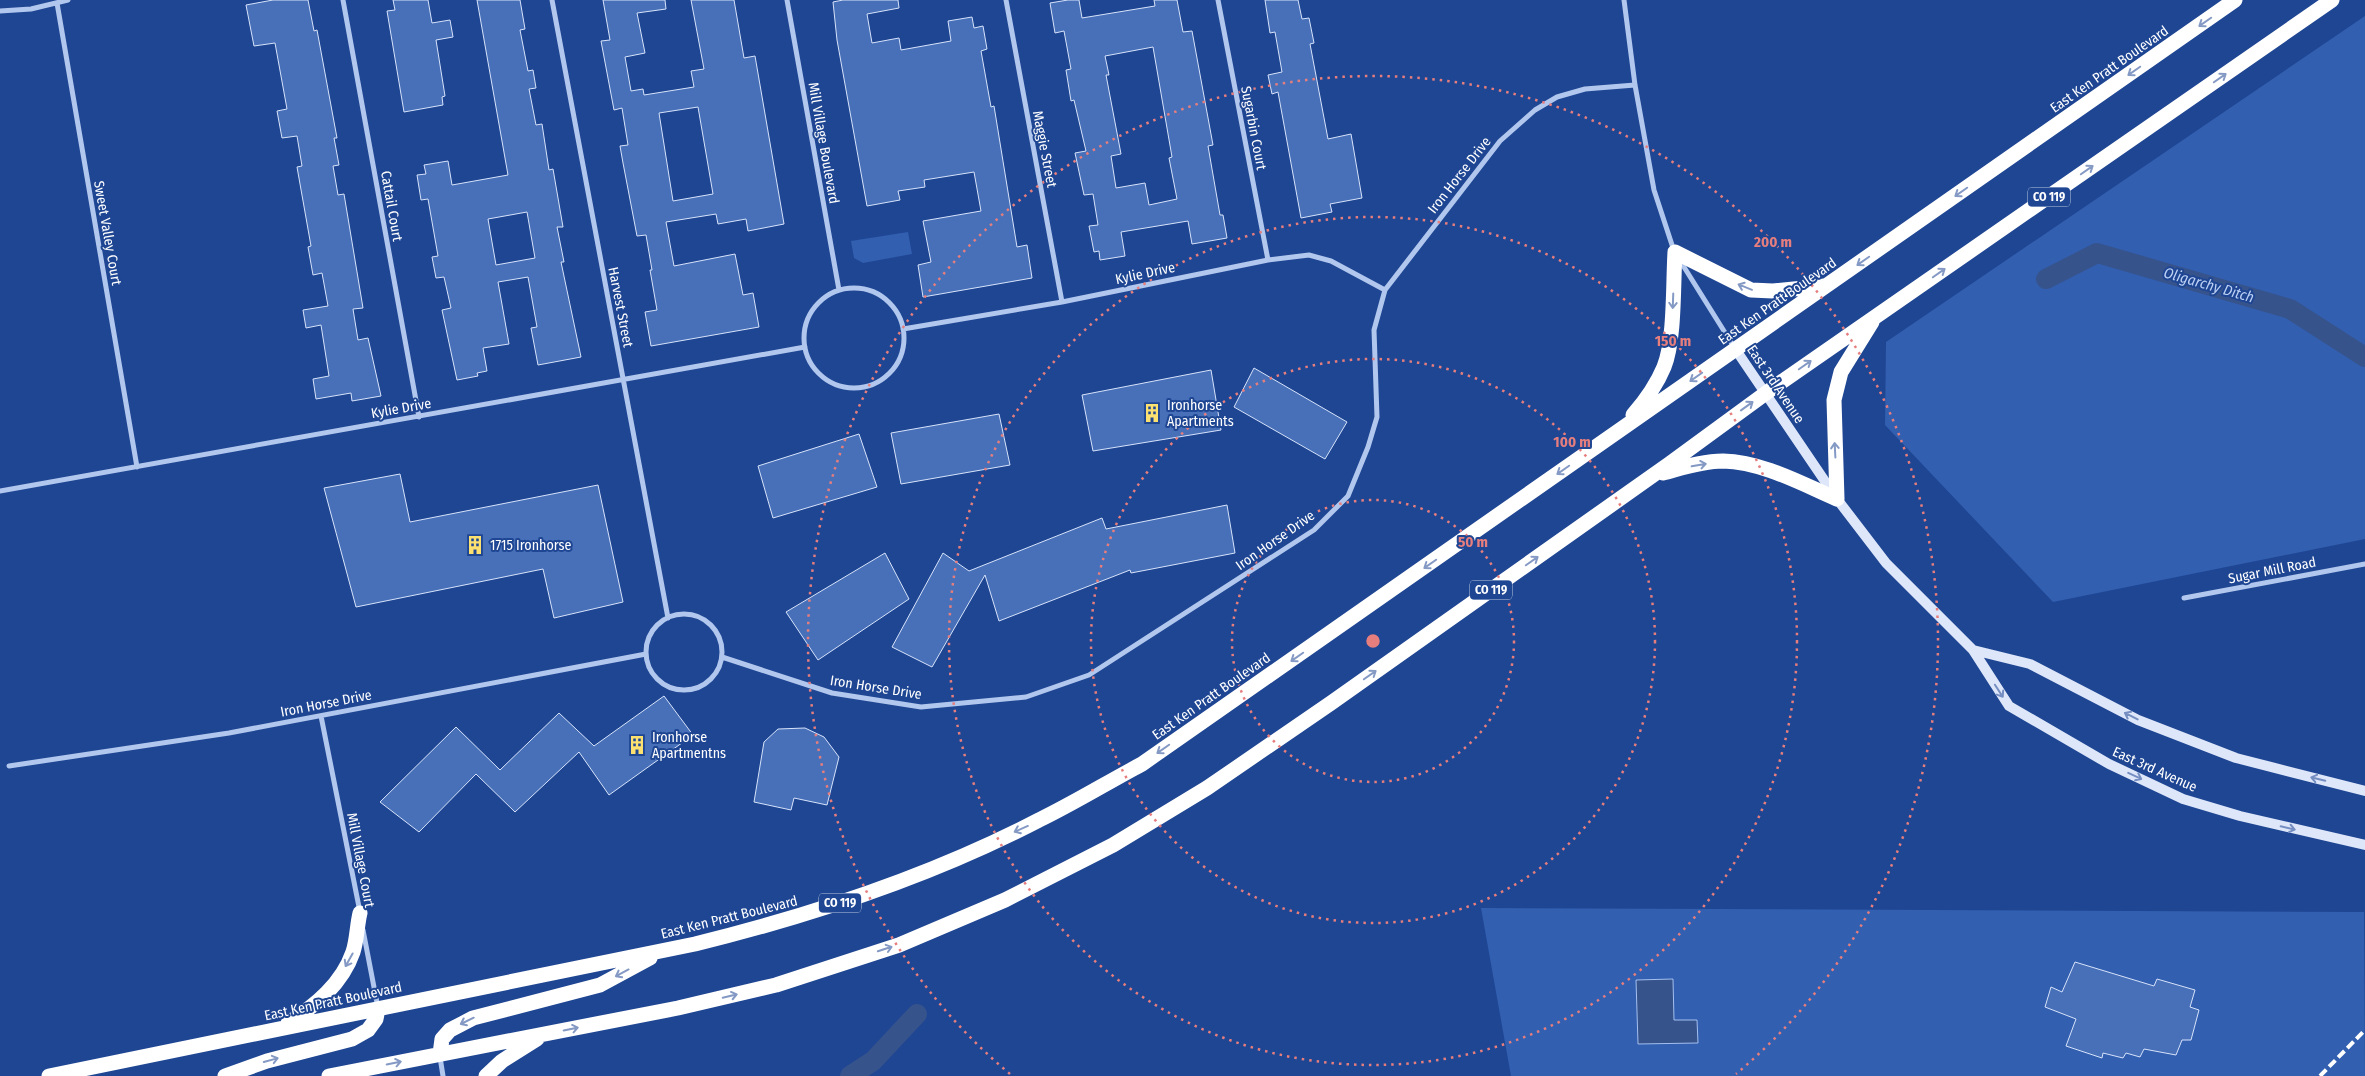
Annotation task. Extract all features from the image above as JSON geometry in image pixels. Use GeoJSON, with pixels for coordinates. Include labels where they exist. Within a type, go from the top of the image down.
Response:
{"type":"FeatureCollection","features":[{"type":"Feature","properties":{"kind":"highway","name":"East Ken Pratt Boulevard"},"geometry":{"type":"LineString","coordinates":[[49,1076],[665,950],[772,925],[855,898],[943,864],[1039,821],[1142,764],[2236,0]]}},
{"type":"Feature","properties":{"kind":"highway","name":"CO 119"},"geometry":{"type":"LineString","coordinates":[[329,1076],[678,1008],[776,985],[899,945],[1022,891],[1114,845],[1207,788],[1339,698],[1765,393],[2332,0]]}},
{"type":"Feature","properties":{"kind":"highway"},"geometry":{"type":"LineString","coordinates":[[1618,431],[1645,401],[1665,366],[1672,327],[1675,252],[1751,290],[1773,292],[1828,286]]}},
{"type":"Feature","properties":{"kind":"highway"},"geometry":{"type":"LineString","coordinates":[[1651,476],[1696,465],[1723,461],[1747,464],[1782,476],[1837,499],[1834,400],[1841,372],[1875,316]]}},
{"type":"Feature","properties":{"kind":"highway"},"geometry":{"type":"LineString","coordinates":[[278,1029],[311,1008],[334,987],[353,952],[360,913]]}},
{"type":"Feature","properties":{"kind":"highway"},"geometry":{"type":"LineString","coordinates":[[440,1054],[442,1039],[450,1030],[473,1018],[600,985],[665,950]]}},
{"type":"Feature","properties":{"kind":"highway"},"geometry":{"type":"LineString","coordinates":[[225,1076],[267,1061],[352,1038],[368,1030],[376,1019],[378,1008]]}},
{"type":"Feature","properties":{"kind":"highway"},"geometry":{"type":"LineString","coordinates":[[486,1076],[502,1061],[546,1033]]}},
{"type":"Feature","properties":{"kind":"main road","name":"East 3rd Avenue"},"geometry":{"type":"LineString","coordinates":[[1736,350],[1837,499],[1886,563],[1973,650],[2009,706],[2109,764],[2184,799],[2240,816],[2365,845]]}},
{"type":"Feature","properties":{"kind":"main road"},"geometry":{"type":"LineString","coordinates":[[1973,650],[2030,664],[2138,720],[2236,758],[2365,790]]}},
{"type":"Feature","properties":{"kind":"street"},"geometry":{"type":"LineString","coordinates":[[0,11],[31,8],[68,0]]}},
{"type":"Feature","properties":{"kind":"street","name":"Cattail Court"},"geometry":{"type":"LineString","coordinates":[[343,0],[419,417]]}},
{"type":"Feature","properties":{"kind":"street","name":"Harvest Street"},"geometry":{"type":"LineString","coordinates":[[552,0],[668,618]]}},
{"type":"Feature","properties":{"kind":"street","name":"Mill Village Boulevard"},"geometry":{"type":"LineString","coordinates":[[787,0],[839,290]]}},
{"type":"Feature","properties":{"kind":"street","name":"Maggie Street"},"geometry":{"type":"LineString","coordinates":[[1006,0],[1062,302]]}},
{"type":"Feature","properties":{"kind":"street","name":"Sugarbin Court"},"geometry":{"type":"LineString","coordinates":[[1218,0],[1268,260]]}},
{"type":"Feature","properties":{"kind":"street","name":"East 3rd Avenue"},"geometry":{"type":"LineString","coordinates":[[1624,0],[1635,85],[1654,190],[1675,252],[1736,350]]}},
{"type":"Feature","properties":{"kind":"street","name":"Sweet Valley Court"},"geometry":{"type":"LineString","coordinates":[[57,3],[137,466]]}},
{"type":"Feature","properties":{"kind":"street","name":"Iron Horse Drive"},"geometry":{"type":"LineString","coordinates":[[722,657],[832,693],[921,707],[1026,697],[1089,675],[1314,530],[1348,496],[1368,447],[1377,417],[1374,330],[1385,290],[1500,141],[1535,110],[1557,97],[1586,89],[1635,85]]}},
{"type":"Feature","properties":{"kind":"street","name":"Kylie Drive"},"geometry":{"type":"LineString","coordinates":[[903,329],[1062,302],[1268,260],[1309,255],[1331,261],[1385,290]]}},
{"type":"Feature","properties":{"kind":"street"},"geometry":{"type":"LineString","coordinates":[[861,288],[877,293],[891,304],[901,318],[903,329],[905,335],[902,356],[892,371],[879,382],[863,387],[846,387],[830,382],[816,371],[807,356],[805,347],[806,324],[814,309],[826,297],[839,290],[861,288]]}},
{"type":"Feature","properties":{"kind":"street","name":"Kylie Drive"},"geometry":{"type":"LineString","coordinates":[[0,492],[419,417],[624,378],[805,347]]}},
{"type":"Feature","properties":{"kind":"street","name":"Sugar Mill Road"},"geometry":{"type":"LineString","coordinates":[[2184,598],[2365,564]]}},
{"type":"Feature","properties":{"kind":"street"},"geometry":{"type":"LineString","coordinates":[[685,614],[710,624],[720,639],[722,657],[713,676],[706,683],[696,688],[676,689],[658,680],[648,664],[646,645],[654,629],[668,618],[685,614]]}},
{"type":"Feature","properties":{"kind":"street","name":"Iron Horse Drive"},"geometry":{"type":"LineString","coordinates":[[9,766],[229,733],[646,654]]}},
{"type":"Feature","properties":{"kind":"street","name":"Mill Village Court"},"geometry":{"type":"LineString","coordinates":[[321,716],[378,1008]]}},
{"type":"Feature","properties":{"kind":"street"},"geometry":{"type":"LineString","coordinates":[[440,1054],[443,1076]]}},
{"type":"Feature","properties":{"kind":"shaded area"},"geometry":{"type":"Polygon","coordinates":[[[2365,16],[2365,539],[2053,602],[1885,425],[1886,342],[2365,16]]]}},
{"type":"Feature","properties":{"kind":"shaded area"},"geometry":{"type":"Polygon","coordinates":[[[908,232],[912,254],[863,263],[854,258],[851,241],[908,232]]]}},
{"type":"Feature","properties":{"kind":"shaded area"},"geometry":{"type":"Polygon","coordinates":[[[1481,908],[2364,912],[2365,1076],[1511,1076],[1481,908]]]}},
{"type":"Feature","properties":{"kind":"shaded area"},"geometry":{"type":"Polygon","coordinates":[[[1673,979],[1674,1020],[1697,1020],[1698,1043],[1638,1044],[1636,980],[1673,979]]]}},
{"type":"Feature","properties":{"kind":"building"},"geometry":{"type":"Polygon","coordinates":[[[273,0],[308,0],[314,31],[317,30],[337,138],[334,138],[339,165],[333,166],[338,195],[344,194],[363,308],[353,309],[358,340],[368,338],[381,396],[352,401],[351,393],[316,399],[313,379],[329,376],[321,325],[306,328],[303,310],[328,306],[322,273],[313,275],[308,247],[311,246],[297,167],[302,166],[297,136],[282,138],[277,111],[287,109],[275,43],[254,46],[246,5],[273,0]]]}},
{"type":"Feature","properties":{"kind":"building"},"geometry":{"type":"Polygon","coordinates":[[[393,0],[428,0],[432,23],[450,20],[453,37],[436,40],[445,96],[442,97],[443,105],[404,112],[387,11],[395,10],[393,0]]]}},
{"type":"Feature","properties":{"kind":"building"},"geometry":{"type":"Polygon","coordinates":[[[477,0],[520,0],[525,29],[520,30],[528,71],[533,70],[536,88],[529,89],[536,125],[542,124],[549,170],[553,169],[563,227],[557,227],[564,262],[561,262],[581,357],[538,365],[531,328],[537,327],[528,277],[498,282],[509,344],[483,348],[487,371],[477,373],[478,376],[457,380],[442,310],[451,308],[444,277],[436,278],[432,257],[438,256],[428,199],[421,200],[417,175],[426,174],[424,165],[448,161],[452,185],[508,175],[477,0]],[[527,212],[488,219],[496,265],[535,258],[527,212]]]}},
{"type":"Feature","properties":{"kind":"building"},"geometry":{"type":"Polygon","coordinates":[[[603,0],[665,0],[666,9],[637,13],[645,53],[625,57],[631,91],[643,89],[644,95],[694,87],[691,71],[704,69],[691,0],[734,0],[744,58],[755,56],[784,224],[748,231],[746,219],[718,224],[716,214],[666,222],[674,266],[735,254],[743,295],[753,293],[759,327],[651,346],[645,312],[657,310],[650,270],[652,270],[646,235],[637,236],[623,163],[620,146],[628,145],[622,108],[614,110],[601,41],[610,40],[603,0]],[[698,107],[659,113],[673,201],[713,194],[698,107]]]}},
{"type":"Feature","properties":{"kind":"building"},"geometry":{"type":"Polygon","coordinates":[[[843,0],[898,0],[899,8],[867,14],[872,43],[899,38],[901,50],[951,41],[948,21],[972,17],[974,28],[983,26],[987,49],[981,51],[991,107],[994,106],[1017,247],[1027,245],[1032,278],[923,297],[918,265],[931,262],[923,221],[981,211],[974,172],[924,180],[925,187],[898,191],[900,200],[867,206],[837,40],[833,2],[843,0]]]}},
{"type":"Feature","properties":{"kind":"building"},"geometry":{"type":"Polygon","coordinates":[[[1079,0],[1082,18],[1155,6],[1154,0],[1177,0],[1183,32],[1192,31],[1213,145],[1208,146],[1220,215],[1223,215],[1227,238],[1192,244],[1188,221],[1121,232],[1125,256],[1100,260],[1099,251],[1094,252],[1089,226],[1098,225],[1093,194],[1084,195],[1075,153],[1086,151],[1074,100],[1071,101],[1066,70],[1071,69],[1064,31],[1055,33],[1050,3],[1079,0]],[[1153,47],[1105,56],[1109,75],[1106,75],[1121,154],[1111,156],[1116,188],[1145,183],[1149,205],[1177,199],[1169,158],[1172,157],[1153,47]]]}},
{"type":"Feature","properties":{"kind":"building"},"geometry":{"type":"Polygon","coordinates":[[[1265,0],[1298,0],[1302,19],[1309,18],[1314,43],[1310,44],[1328,139],[1351,134],[1362,198],[1330,204],[1332,212],[1301,218],[1278,92],[1272,94],[1268,75],[1282,72],[1275,32],[1270,33],[1265,0]]]}},
{"type":"Feature","properties":{"kind":"building","name":"Ironhorse Apartments"},"geometry":{"type":"Polygon","coordinates":[[[1254,368],[1347,422],[1325,459],[1234,407],[1254,368]]]}},
{"type":"Feature","properties":{"kind":"building","name":"Ironhorse Apartments"},"geometry":{"type":"Polygon","coordinates":[[[1211,370],[1221,430],[1093,451],[1082,395],[1211,370]]]}},
{"type":"Feature","properties":{"kind":"building"},"geometry":{"type":"Polygon","coordinates":[[[999,414],[1010,465],[901,484],[891,433],[999,414]]]}},
{"type":"Feature","properties":{"kind":"building"},"geometry":{"type":"Polygon","coordinates":[[[859,434],[877,487],[773,518],[758,466],[859,434]]]}},
{"type":"Feature","properties":{"kind":"building","name":"1715 Ironhorse"},"geometry":{"type":"Polygon","coordinates":[[[400,474],[410,522],[598,485],[623,602],[554,618],[543,569],[356,607],[324,488],[400,474]]]}},
{"type":"Feature","properties":{"kind":"building"},"geometry":{"type":"Polygon","coordinates":[[[1227,505],[1235,553],[1131,573],[1130,570],[999,621],[985,575],[932,667],[892,647],[943,553],[969,571],[1102,518],[1106,529],[1227,505]]]}},
{"type":"Feature","properties":{"kind":"building"},"geometry":{"type":"Polygon","coordinates":[[[885,553],[909,599],[818,660],[786,612],[885,553]]]}},
{"type":"Feature","properties":{"kind":"building"},"geometry":{"type":"Polygon","coordinates":[[[664,696],[693,735],[609,795],[579,752],[515,812],[476,774],[419,832],[380,802],[456,727],[500,770],[559,713],[594,746],[664,696]]]}},
{"type":"Feature","properties":{"kind":"building"},"geometry":{"type":"Polygon","coordinates":[[[805,728],[824,737],[839,757],[827,805],[794,798],[791,810],[754,802],[764,742],[778,729],[805,728]]]}},
{"type":"Feature","properties":{"kind":"building"},"geometry":{"type":"Polygon","coordinates":[[[2075,962],[2154,986],[2157,979],[2195,990],[2190,1007],[2199,1010],[2191,1040],[2182,1040],[2176,1055],[2144,1049],[2140,1057],[2126,1053],[2123,1058],[2103,1053],[2102,1058],[2066,1046],[2076,1019],[2045,1007],[2051,987],[2062,992],[2075,962]]]}},
{"type":"Feature","properties":{"kind":"waterway","name":"Oligarchy Ditch"},"geometry":{"type":"LineString","coordinates":[[2046,279],[2097,253],[2290,309],[2365,357]]}},
{"type":"Feature","properties":{"kind":"waterway","name":"Oligarchy Ditch"},"geometry":{"type":"LineString","coordinates":[[850,1076],[873,1061],[917,1014]]}},
{"type":"Feature","properties":{"kind":"railway"},"geometry":{"type":"LineString","coordinates":[[2320,1076],[2365,1030]]}},
{"type":"Feature","properties":{"kind":"place","name":"Ironhorse Apartments"},"geometry":{"type":"Point","coordinates":[1152,413]}},
{"type":"Feature","properties":{"kind":"place","name":"1715 Ironhorse"},"geometry":{"type":"Point","coordinates":[475,545]}},
{"type":"Feature","properties":{"kind":"place","name":"Ironhorse Apartmentns"},"geometry":{"type":"Point","coordinates":[637,745]}}]}
